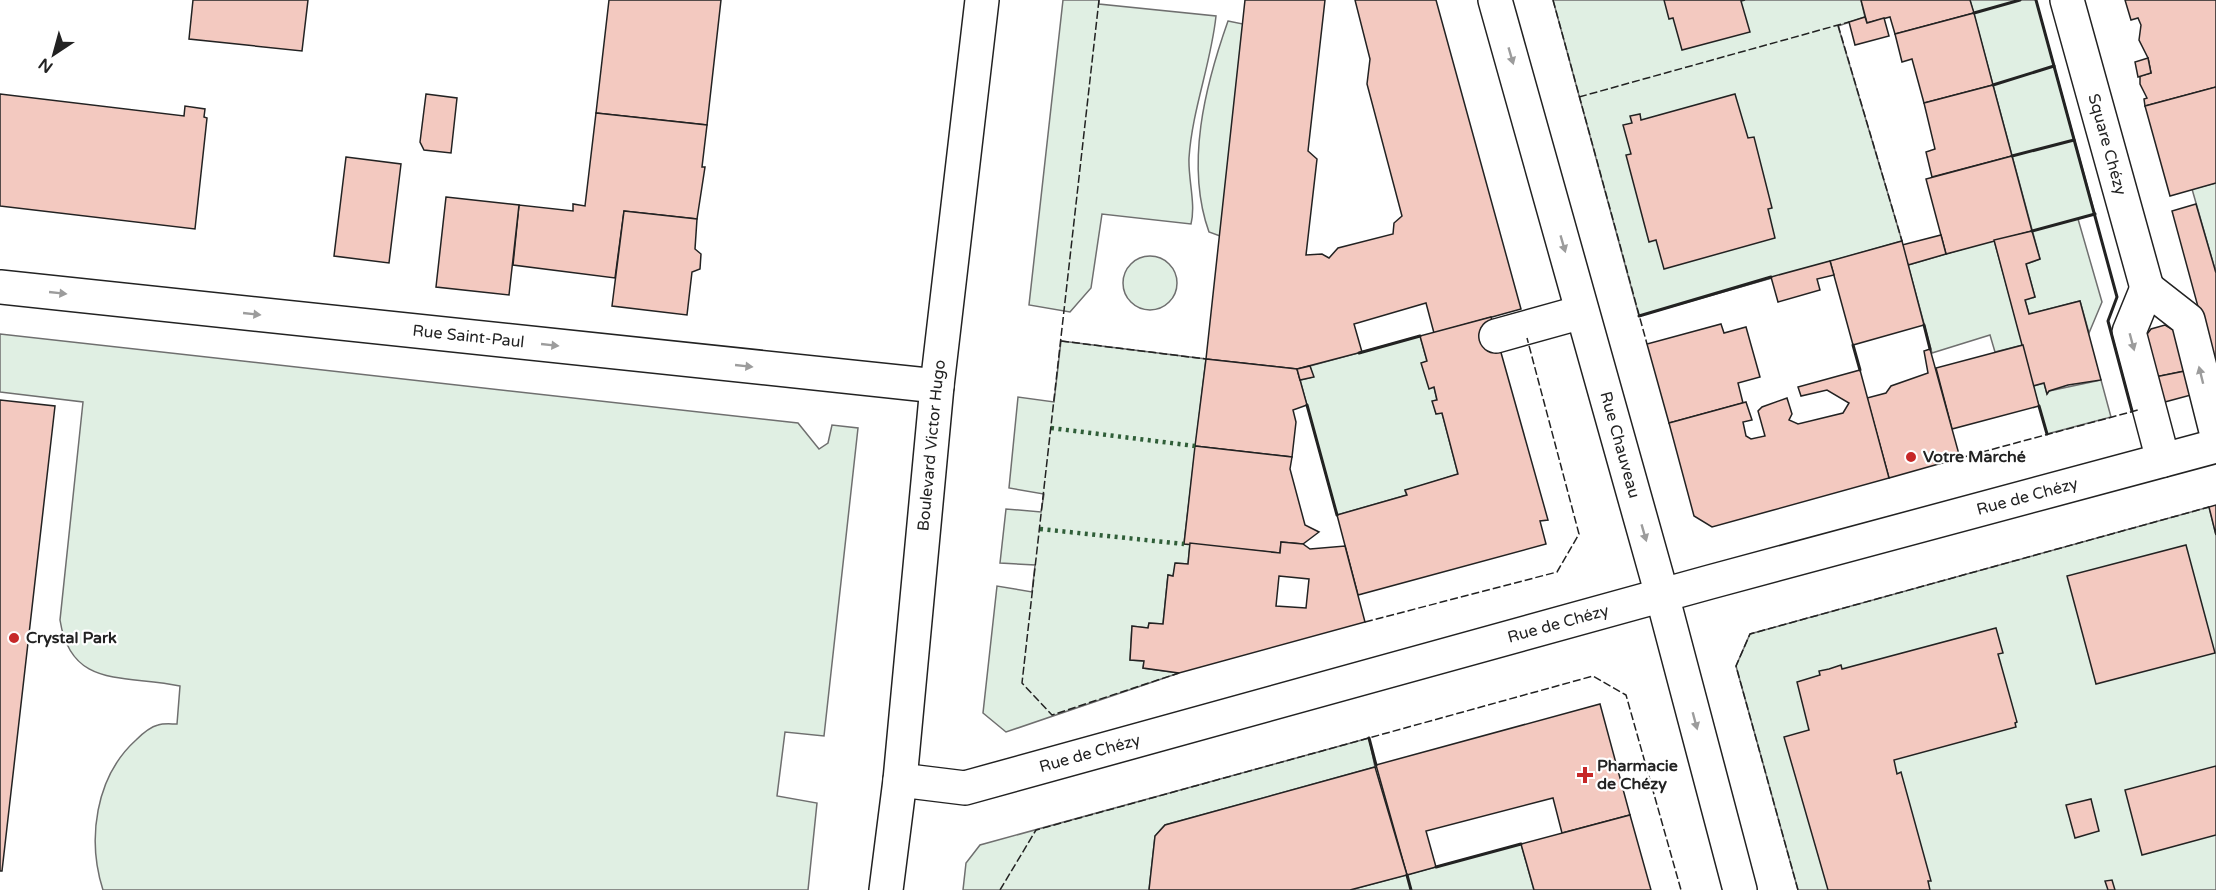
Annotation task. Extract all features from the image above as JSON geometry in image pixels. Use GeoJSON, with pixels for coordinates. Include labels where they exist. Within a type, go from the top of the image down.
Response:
{"type":"FeatureCollection","features":[{"type":"Feature","properties":{"kind":"street","name":"Boulevard Victor Hugo"},"geometry":{"type":"LineString","coordinates":[[886,890],[900,780],[937,386],[982,0]]}},
{"type":"Feature","properties":{"kind":"street","name":"Rue Chauveau"},"geometry":{"type":"LineString","coordinates":[[1495,0],[1662,595],[1740,890]]}},
{"type":"Feature","properties":{"kind":"street","name":"Square Chézy"},"geometry":{"type":"LineString","coordinates":[[2067,0],[2147,288]]}},
{"type":"Feature","properties":{"kind":"street","name":"Rue Saint-Paul"},"geometry":{"type":"LineString","coordinates":[[0,287],[937,386]]}},
{"type":"Feature","properties":{"kind":"street"},"geometry":{"type":"LineString","coordinates":[[2163,460],[2129,332],[2147,288],[2188,321],[2216,431]]}},
{"type":"Feature","properties":{"kind":"street"},"geometry":{"type":"LineString","coordinates":[[1496,336],[1582,312]]}},
{"type":"Feature","properties":{"kind":"street","name":"Rue de Chézy"},"geometry":{"type":"LineString","coordinates":[[900,780],[965,788],[1662,595],[2216,446]]}},
{"type":"Feature","properties":{"kind":"green space"},"geometry":{"type":"Polygon","coordinates":[[[1063,0],[1099,0],[1099,4],[1216,16],[1191,140],[1189,166],[1193,208],[1191,224],[1102,214],[1091,288],[1070,312],[1029,305],[1063,0]]]}},
{"type":"Feature","properties":{"kind":"green space"},"geometry":{"type":"Polygon","coordinates":[[[1553,0],[1861,0],[1865,17],[1838,26],[1902,241],[1639,316],[1553,0]]]}},
{"type":"Feature","properties":{"kind":"green space"},"geometry":{"type":"Polygon","coordinates":[[[1970,0],[2036,0],[2095,214],[2078,219],[2102,302],[2089,333],[2080,301],[2029,314],[2025,300],[2035,297],[2026,264],[2040,259],[1970,0]]]}},
{"type":"Feature","properties":{"kind":"green space"},"geometry":{"type":"Polygon","coordinates":[[[1228,21],[1243,24],[1220,236],[1209,232],[1202,206],[1198,153],[1212,72],[1228,21]]]}},
{"type":"Feature","properties":{"kind":"green space"},"geometry":{"type":"Polygon","coordinates":[[[2216,183],[2216,273],[2192,189],[2216,183]]]}},
{"type":"Feature","properties":{"kind":"green space"},"geometry":{"type":"Polygon","coordinates":[[[1994,240],[2023,345],[1995,352],[1990,335],[1932,353],[1908,265],[1994,240]]]}},
{"type":"Feature","properties":{"kind":"green space"},"geometry":{"type":"Polygon","coordinates":[[[1145,256],[1155,256],[1165,260],[1173,268],[1177,283],[1173,298],[1165,306],[1155,310],[1145,310],[1135,306],[1127,298],[1123,288],[1123,278],[1127,268],[1135,260],[1145,256]]]}},
{"type":"Feature","properties":{"kind":"green space"},"geometry":{"type":"Polygon","coordinates":[[[0,334],[798,423],[819,449],[828,443],[832,425],[858,428],[824,736],[785,732],[777,796],[817,803],[808,890],[103,890],[98,871],[96,830],[103,791],[122,755],[141,735],[158,725],[177,724],[180,686],[104,675],[88,668],[76,658],[66,642],[60,620],[83,402],[0,392],[0,334]]]}},
{"type":"Feature","properties":{"kind":"green space"},"geometry":{"type":"Polygon","coordinates":[[[1420,336],[1427,361],[1430,388],[1434,387],[1437,400],[1433,401],[1436,414],[1442,413],[1458,474],[1405,491],[1407,495],[1337,515],[1300,380],[1313,377],[1310,366],[1420,336]]]}},
{"type":"Feature","properties":{"kind":"green space"},"geometry":{"type":"Polygon","coordinates":[[[1061,341],[1206,359],[1184,543],[1190,543],[1188,564],[1176,563],[1173,576],[1168,575],[1163,624],[1149,623],[1148,628],[1132,626],[1130,660],[1144,661],[1143,668],[1179,673],[1006,732],[983,713],[997,586],[1032,592],[1035,565],[1000,563],[1006,509],[1041,512],[1044,494],[1009,488],[1018,397],[1054,402],[1061,341]]]}},
{"type":"Feature","properties":{"kind":"green space"},"geometry":{"type":"Polygon","coordinates":[[[2101,380],[2111,417],[2047,434],[2033,386],[2044,383],[2047,394],[2049,391],[2101,380]]]}},
{"type":"Feature","properties":{"kind":"green space"},"geometry":{"type":"Polygon","coordinates":[[[2209,507],[2216,535],[2216,890],[1798,890],[1736,666],[1750,634],[2209,507]]]}},
{"type":"Feature","properties":{"kind":"green space"},"geometry":{"type":"Polygon","coordinates":[[[1369,738],[1375,767],[1165,825],[1155,836],[1149,890],[963,890],[966,863],[980,845],[1369,738]]]}},
{"type":"Feature","properties":{"kind":"green space"},"geometry":{"type":"Polygon","coordinates":[[[1521,844],[1534,890],[1350,890],[1521,844]]]}},
{"type":"Feature","properties":{"kind":"building"},"geometry":{"type":"Polygon","coordinates":[[[193,0],[308,0],[302,51],[189,39],[193,0]]]}},
{"type":"Feature","properties":{"kind":"building"},"geometry":{"type":"Polygon","coordinates":[[[609,0],[721,0],[707,125],[596,113],[609,0]]]}},
{"type":"Feature","properties":{"kind":"building"},"geometry":{"type":"Polygon","coordinates":[[[1245,0],[1325,0],[1308,151],[1317,159],[1306,255],[1322,254],[1329,258],[1338,248],[1393,234],[1394,223],[1402,216],[1367,84],[1370,59],[1355,0],[1436,0],[1521,309],[1434,333],[1426,303],[1354,324],[1362,352],[1297,369],[1206,359],[1245,0]]]}},
{"type":"Feature","properties":{"kind":"building"},"geometry":{"type":"Polygon","coordinates":[[[1664,0],[1745,0],[1741,1],[1750,32],[1682,50],[1673,18],[1669,19],[1664,0]]]}},
{"type":"Feature","properties":{"kind":"building"},"geometry":{"type":"Polygon","coordinates":[[[1861,0],[1970,0],[1974,13],[1895,34],[1890,17],[1867,23],[1861,0]]]}},
{"type":"Feature","properties":{"kind":"building"},"geometry":{"type":"Polygon","coordinates":[[[2125,0],[2216,0],[2216,87],[2145,106],[2144,99],[2147,98],[2140,84],[2140,76],[2151,73],[2148,58],[2139,40],[2141,25],[2138,18],[2131,20],[2125,0]]]}},
{"type":"Feature","properties":{"kind":"building"},"geometry":{"type":"Polygon","coordinates":[[[1974,13],[1993,85],[1924,103],[1912,59],[1902,62],[1895,34],[1974,13]]]}},
{"type":"Feature","properties":{"kind":"building"},"geometry":{"type":"Polygon","coordinates":[[[1865,17],[1867,23],[1884,18],[1889,36],[1855,45],[1849,22],[1865,17]]]}},
{"type":"Feature","properties":{"kind":"building"},"geometry":{"type":"Polygon","coordinates":[[[2148,58],[2151,73],[2138,77],[2135,62],[2148,58]]]}},
{"type":"Feature","properties":{"kind":"building"},"geometry":{"type":"Polygon","coordinates":[[[1993,85],[2012,156],[1932,177],[1926,152],[1935,149],[1924,103],[1993,85]]]}},
{"type":"Feature","properties":{"kind":"building"},"geometry":{"type":"Polygon","coordinates":[[[2216,87],[2216,183],[2170,196],[2145,106],[2216,87]]]}},
{"type":"Feature","properties":{"kind":"building"},"geometry":{"type":"Polygon","coordinates":[[[0,94],[184,116],[185,106],[205,109],[204,117],[207,118],[195,229],[0,206],[0,94]]]}},
{"type":"Feature","properties":{"kind":"building"},"geometry":{"type":"Polygon","coordinates":[[[426,94],[457,98],[451,153],[424,150],[420,142],[426,94]]]}},
{"type":"Feature","properties":{"kind":"building"},"geometry":{"type":"Polygon","coordinates":[[[1735,94],[1748,138],[1754,137],[1772,208],[1768,209],[1775,238],[1664,269],[1656,240],[1649,242],[1626,155],[1631,154],[1623,125],[1632,123],[1630,116],[1640,114],[1641,120],[1735,94]]]}},
{"type":"Feature","properties":{"kind":"building"},"geometry":{"type":"Polygon","coordinates":[[[596,113],[707,125],[702,167],[705,167],[697,219],[624,211],[615,278],[513,265],[519,205],[573,211],[573,204],[585,206],[596,113]]]}},
{"type":"Feature","properties":{"kind":"building"},"geometry":{"type":"Polygon","coordinates":[[[2012,156],[2032,231],[1946,254],[1926,179],[2012,156]]]}},
{"type":"Feature","properties":{"kind":"building"},"geometry":{"type":"Polygon","coordinates":[[[346,157],[401,164],[389,263],[334,256],[346,157]]]}},
{"type":"Feature","properties":{"kind":"building"},"geometry":{"type":"Polygon","coordinates":[[[446,197],[519,205],[509,295],[436,287],[446,197]]]}},
{"type":"Feature","properties":{"kind":"building"},"geometry":{"type":"Polygon","coordinates":[[[2196,204],[2216,273],[2216,373],[2172,211],[2196,204]]]}},
{"type":"Feature","properties":{"kind":"building"},"geometry":{"type":"Polygon","coordinates":[[[624,211],[697,219],[695,249],[701,254],[700,269],[692,272],[687,315],[612,306],[624,211]]]}},
{"type":"Feature","properties":{"kind":"building"},"geometry":{"type":"Polygon","coordinates":[[[2032,231],[2040,259],[2026,264],[2035,297],[2025,300],[2029,314],[2080,301],[2101,380],[2068,385],[2049,391],[2047,394],[2044,383],[2033,386],[1994,240],[2032,231]]]}},
{"type":"Feature","properties":{"kind":"building"},"geometry":{"type":"Polygon","coordinates":[[[1941,235],[1946,254],[1908,265],[1902,245],[1941,235]]]}},
{"type":"Feature","properties":{"kind":"building"},"geometry":{"type":"Polygon","coordinates":[[[1902,241],[1924,325],[1853,345],[1830,261],[1902,241]]]}},
{"type":"Feature","properties":{"kind":"building"},"geometry":{"type":"Polygon","coordinates":[[[1830,261],[1834,275],[1817,279],[1820,290],[1778,302],[1771,277],[1830,261]]]}},
{"type":"Feature","properties":{"kind":"building"},"geometry":{"type":"Polygon","coordinates":[[[1491,317],[1548,520],[1540,521],[1546,544],[1358,595],[1337,515],[1407,495],[1405,490],[1458,474],[1442,413],[1436,414],[1432,401],[1437,400],[1434,387],[1429,389],[1421,363],[1427,361],[1420,336],[1491,317]]]}},
{"type":"Feature","properties":{"kind":"building"},"geometry":{"type":"Polygon","coordinates":[[[1721,324],[1724,333],[1746,327],[1760,377],[1738,383],[1743,403],[1669,423],[1647,344],[1721,324]]]}},
{"type":"Feature","properties":{"kind":"building"},"geometry":{"type":"Polygon","coordinates":[[[2165,325],[2175,331],[2185,371],[2155,377],[2144,338],[2151,329],[2165,325]]]}},
{"type":"Feature","properties":{"kind":"building"},"geometry":{"type":"Polygon","coordinates":[[[2023,345],[2039,406],[1952,429],[1936,368],[2023,345]]]}},
{"type":"Feature","properties":{"kind":"building"},"geometry":{"type":"Polygon","coordinates":[[[1930,349],[1960,458],[1889,478],[1867,398],[1886,393],[1891,386],[1928,373],[1924,351],[1930,349]]]}},
{"type":"Feature","properties":{"kind":"building"},"geometry":{"type":"Polygon","coordinates":[[[1206,359],[1297,369],[1307,405],[1293,410],[1296,422],[1292,457],[1195,446],[1206,359]]]}},
{"type":"Feature","properties":{"kind":"building"},"geometry":{"type":"Polygon","coordinates":[[[1310,366],[1314,377],[1300,380],[1297,369],[1310,366]]]}},
{"type":"Feature","properties":{"kind":"building"},"geometry":{"type":"Polygon","coordinates":[[[1860,370],[1889,478],[1712,527],[1694,516],[1669,423],[1746,402],[1752,420],[1743,422],[1746,436],[1751,439],[1765,436],[1758,411],[1762,407],[1787,398],[1792,414],[1789,420],[1798,424],[1843,413],[1849,403],[1827,390],[1801,396],[1798,387],[1860,370]]]}},
{"type":"Feature","properties":{"kind":"building"},"geometry":{"type":"Polygon","coordinates":[[[2185,371],[2191,395],[2161,403],[2155,377],[2185,371]]]}},
{"type":"Feature","properties":{"kind":"building","name":"Crystal Park"},"geometry":{"type":"Polygon","coordinates":[[[0,400],[55,406],[2,871],[0,871],[0,400]]]}},
{"type":"Feature","properties":{"kind":"building"},"geometry":{"type":"Polygon","coordinates":[[[1195,446],[1292,457],[1290,469],[1305,525],[1319,532],[1303,544],[1281,542],[1280,553],[1184,544],[1195,446]]]}},
{"type":"Feature","properties":{"kind":"building"},"geometry":{"type":"Polygon","coordinates":[[[2216,505],[2216,535],[2209,507],[2216,505]]]}},
{"type":"Feature","properties":{"kind":"building"},"geometry":{"type":"Polygon","coordinates":[[[1281,542],[1303,544],[1310,549],[1345,546],[1365,622],[1179,673],[1143,668],[1144,661],[1130,660],[1132,626],[1148,628],[1149,623],[1163,624],[1168,575],[1173,576],[1175,563],[1188,564],[1190,543],[1280,553],[1281,542]],[[1279,576],[1276,606],[1306,608],[1309,579],[1279,576]]]}},
{"type":"Feature","properties":{"kind":"building"},"geometry":{"type":"Polygon","coordinates":[[[2186,545],[2215,653],[2096,684],[2067,576],[2186,545]]]}},
{"type":"Feature","properties":{"kind":"building"},"geometry":{"type":"Polygon","coordinates":[[[1996,628],[2003,653],[1998,654],[2017,722],[2016,727],[1894,760],[1897,774],[1901,772],[1931,881],[1928,881],[1930,890],[1828,890],[1784,737],[1809,730],[1797,682],[1820,675],[1819,671],[1841,665],[1842,669],[1996,628]]]}},
{"type":"Feature","properties":{"kind":"building"},"geometry":{"type":"Polygon","coordinates":[[[1600,704],[1630,815],[1562,833],[1553,798],[1426,831],[1436,867],[1407,875],[1376,765],[1600,704]]]}},
{"type":"Feature","properties":{"kind":"building"},"geometry":{"type":"Polygon","coordinates":[[[2216,766],[2216,835],[2142,855],[2125,790],[2216,766]]]}},
{"type":"Feature","properties":{"kind":"building"},"geometry":{"type":"Polygon","coordinates":[[[1375,767],[1407,875],[1350,890],[1149,890],[1155,836],[1165,825],[1375,767]]]}},
{"type":"Feature","properties":{"kind":"building"},"geometry":{"type":"Polygon","coordinates":[[[2091,799],[2099,831],[2075,838],[2066,805],[2091,799]]]}},
{"type":"Feature","properties":{"kind":"building"},"geometry":{"type":"Polygon","coordinates":[[[1630,815],[1651,890],[1534,890],[1521,844],[1630,815]]]}},
{"type":"Feature","properties":{"kind":"building"},"geometry":{"type":"Polygon","coordinates":[[[2112,880],[2115,890],[2108,890],[2105,881],[2112,880]]]}},
{"type":"Feature","properties":{"kind":"hedge"},"geometry":{"type":"LineString","coordinates":[[1051,428],[1195,446]]}},
{"type":"Feature","properties":{"kind":"hedge"},"geometry":{"type":"LineString","coordinates":[[1040,529],[1184,544]]}},
{"type":"Feature","properties":{"kind":"fence"},"geometry":{"type":"LineString","coordinates":[[1099,0],[1022,683],[1052,715],[1179,673]]}},
{"type":"Feature","properties":{"kind":"fence"},"geometry":{"type":"LineString","coordinates":[[1553,0],[1647,344]]}},
{"type":"Feature","properties":{"kind":"fence"},"geometry":{"type":"LineString","coordinates":[[1579,97],[1849,22]]}},
{"type":"Feature","properties":{"kind":"fence"},"geometry":{"type":"LineString","coordinates":[[1838,25],[1902,241]]}},
{"type":"Feature","properties":{"kind":"fence"},"geometry":{"type":"LineString","coordinates":[[1365,622],[1557,572],[1579,534],[1527,338]]}},
{"type":"Feature","properties":{"kind":"fence"},"geometry":{"type":"LineString","coordinates":[[1061,341],[1206,359]]}},
{"type":"Feature","properties":{"kind":"fence"},"geometry":{"type":"LineString","coordinates":[[1960,458],[2138,410]]}},
{"type":"Feature","properties":{"kind":"fence"},"geometry":{"type":"LineString","coordinates":[[1798,890],[1736,666],[1750,634],[2209,507]]}},
{"type":"Feature","properties":{"kind":"fence"},"geometry":{"type":"LineString","coordinates":[[1000,890],[1036,830],[1593,676],[1626,695],[1681,890]]}},
{"type":"Feature","properties":{"kind":"wall"},"geometry":{"type":"LineString","coordinates":[[1974,13],[2020,0]]}},
{"type":"Feature","properties":{"kind":"wall"},"geometry":{"type":"LineString","coordinates":[[2036,0],[2117,297],[2108,321],[2132,411]]}},
{"type":"Feature","properties":{"kind":"wall"},"geometry":{"type":"LineString","coordinates":[[1993,85],[2054,66]]}},
{"type":"Feature","properties":{"kind":"wall"},"geometry":{"type":"LineString","coordinates":[[2012,156],[2074,140]]}},
{"type":"Feature","properties":{"kind":"wall"},"geometry":{"type":"LineString","coordinates":[[2032,231],[2095,214]]}},
{"type":"Feature","properties":{"kind":"wall"},"geometry":{"type":"LineString","coordinates":[[1639,316],[1771,277]]}},
{"type":"Feature","properties":{"kind":"wall"},"geometry":{"type":"LineString","coordinates":[[1924,325],[1930,349]]}},
{"type":"Feature","properties":{"kind":"wall"},"geometry":{"type":"LineString","coordinates":[[1359,353],[1420,336]]}},
{"type":"Feature","properties":{"kind":"wall"},"geometry":{"type":"LineString","coordinates":[[1853,345],[1860,370]]}},
{"type":"Feature","properties":{"kind":"wall"},"geometry":{"type":"LineString","coordinates":[[1307,405],[1337,515]]}},
{"type":"Feature","properties":{"kind":"wall"},"geometry":{"type":"LineString","coordinates":[[2039,406],[2047,434]]}},
{"type":"Feature","properties":{"kind":"wall"},"geometry":{"type":"LineString","coordinates":[[1369,738],[1376,765]]}},
{"type":"Feature","properties":{"kind":"wall"},"geometry":{"type":"LineString","coordinates":[[1436,867],[1521,844]]}},
{"type":"Feature","properties":{"kind":"wall"},"geometry":{"type":"LineString","coordinates":[[1407,875],[1411,890]]}},
{"type":"Feature","properties":{"kind":"place","name":"Votre Marché"},"geometry":{"type":"Point","coordinates":[1911,457]}},
{"type":"Feature","properties":{"kind":"place","name":"Crystal Park"},"geometry":{"type":"Point","coordinates":[14,638]}},
{"type":"Feature","properties":{"kind":"place","name":"Pharmacie de Chézy"},"geometry":{"type":"Point","coordinates":[1585,775]}}]}
